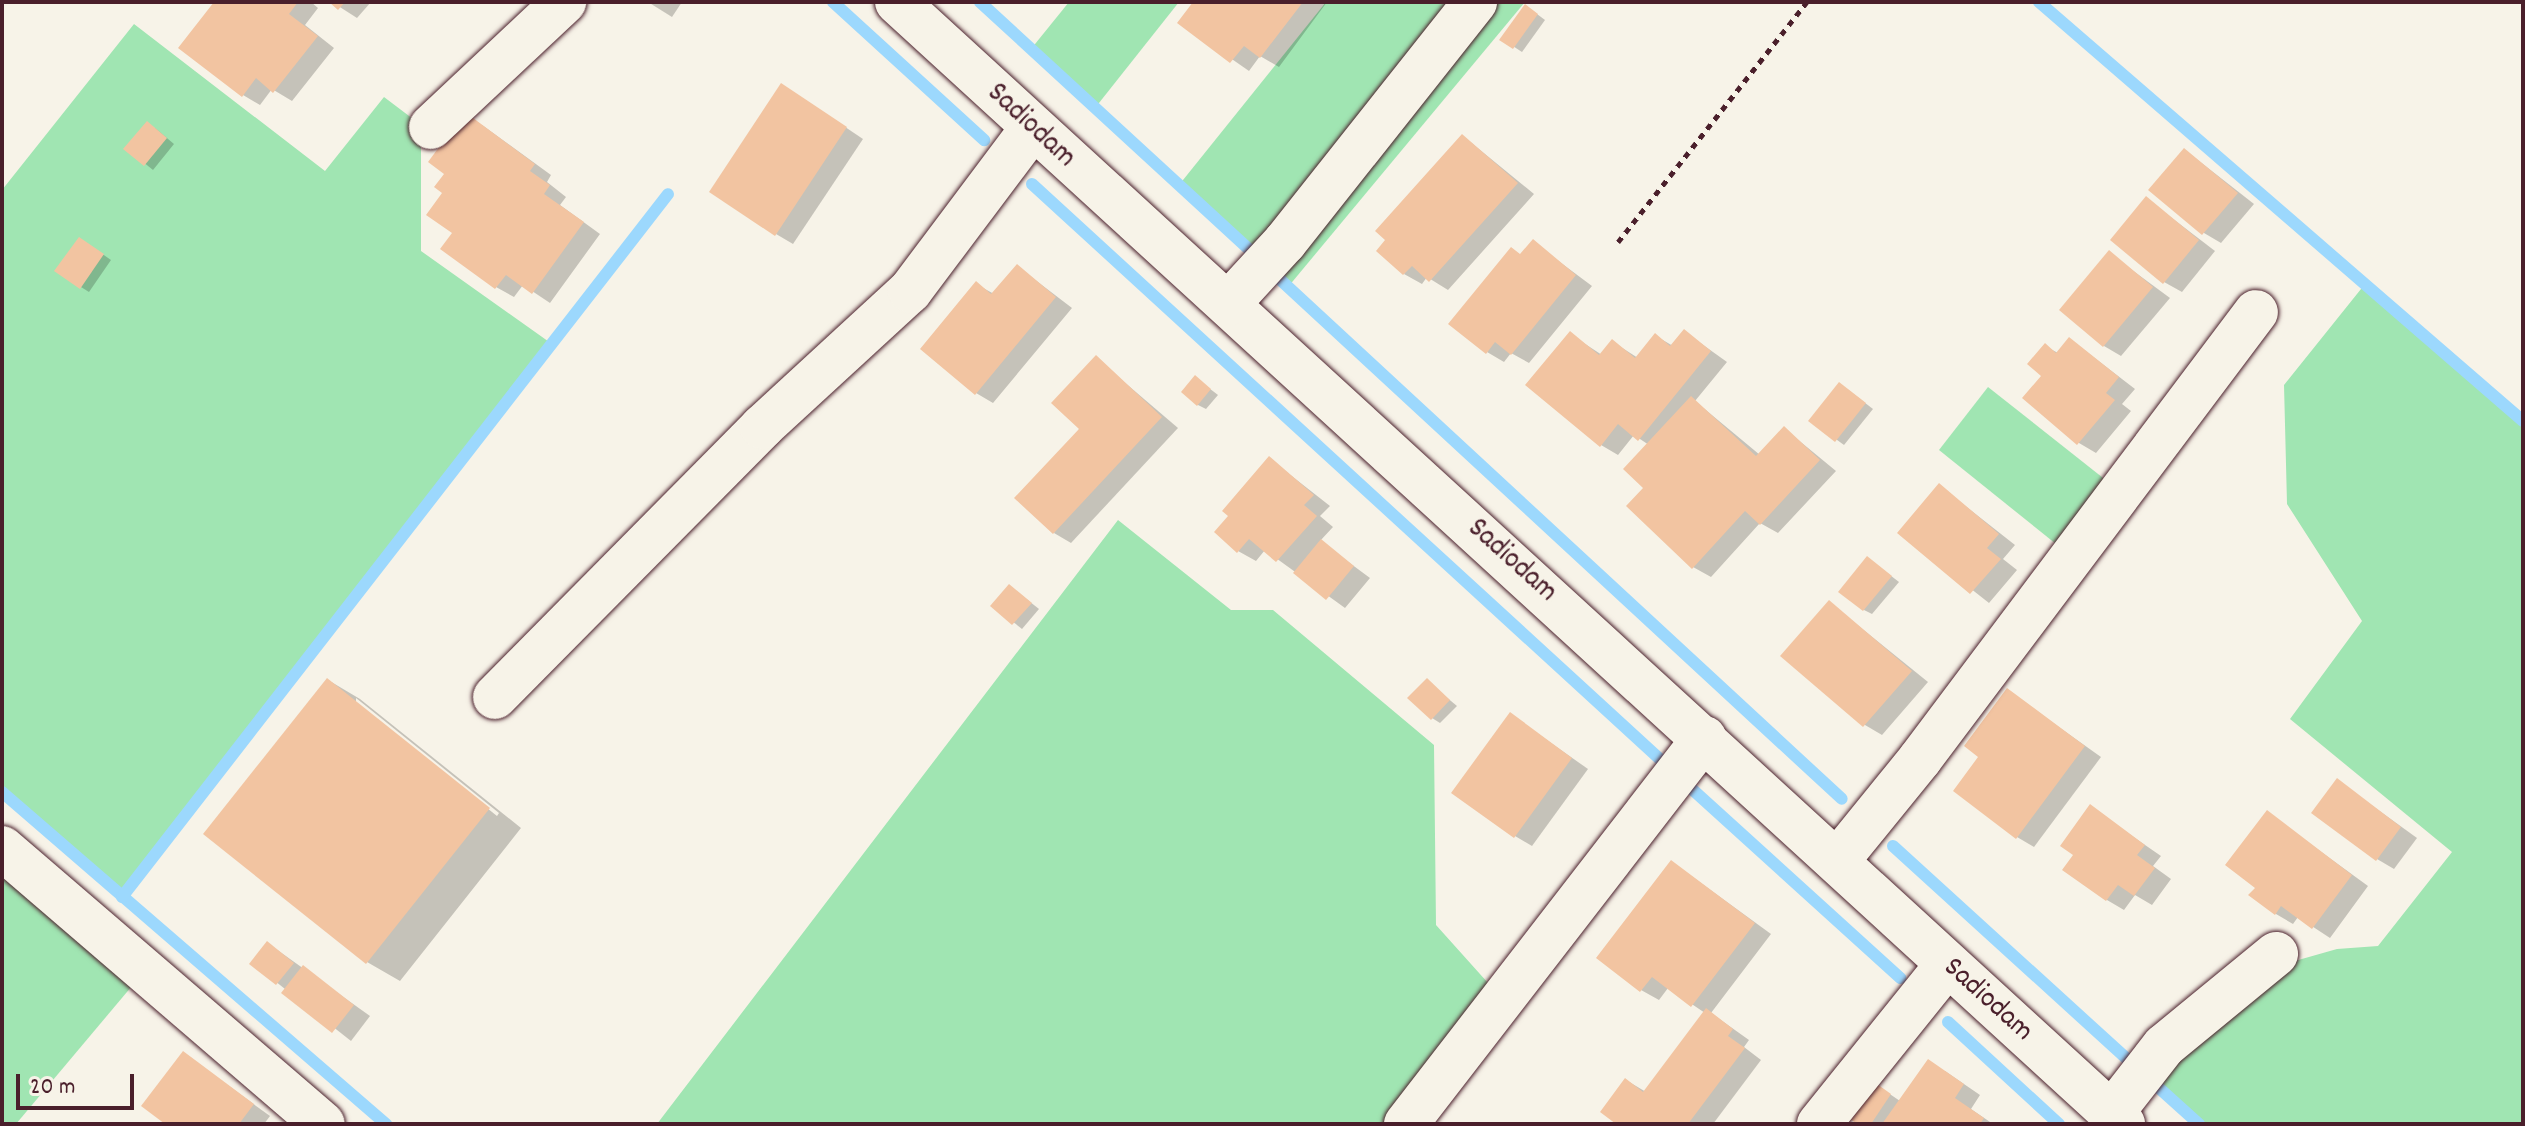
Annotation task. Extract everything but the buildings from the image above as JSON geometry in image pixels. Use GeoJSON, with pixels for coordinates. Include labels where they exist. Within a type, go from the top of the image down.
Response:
{"type":"FeatureCollection","features":[{"type":"Feature","properties":{"kind":"street"},"geometry":{"type":"LineString","coordinates":[[431,127],[564,2]]}},
{"type":"Feature","properties":{"kind":"street","name":"Sadiodam"},"geometry":{"type":"LineString","coordinates":[[897,2],[1031,130],[1228,304],[2117,1119]]}},
{"type":"Feature","properties":{"kind":"street"},"geometry":{"type":"LineString","coordinates":[[1228,304],[1285,242],[1475,2]]}},
{"type":"Feature","properties":{"kind":"street"},"geometry":{"type":"LineString","coordinates":[[495,697],[762,427],[910,291],[1031,130]]}},
{"type":"Feature","properties":{"kind":"street"},"geometry":{"type":"LineString","coordinates":[[1838,860],[1920,759],[2256,312]]}},
{"type":"Feature","properties":{"kind":"street"},"geometry":{"type":"LineString","coordinates":[[1406,1124],[1704,738]]}},
{"type":"Feature","properties":{"kind":"street"},"geometry":{"type":"LineString","coordinates":[[2,848],[323,1124]]}},
{"type":"Feature","properties":{"kind":"street"},"geometry":{"type":"LineString","coordinates":[[2117,1119],[2164,1046],[2276,954]]}},
{"type":"Feature","properties":{"kind":"street"},"geometry":{"type":"LineString","coordinates":[[1819,1124],[1947,965]]}},
{"type":"Feature","properties":{"kind":"path"},"geometry":{"type":"LineString","coordinates":[[1618,242],[1807,2]]}},
{"type":"Feature","properties":{"kind":"green space"},"geometry":{"type":"Polygon","coordinates":[[[1069,2],[1179,2],[1095,108],[1031,49],[1069,2]]]}},
{"type":"Feature","properties":{"kind":"green space"},"geometry":{"type":"Polygon","coordinates":[[[1326,2],[1525,2],[1288,287],[1179,185],[1326,2]]]}},
{"type":"Feature","properties":{"kind":"green space"},"geometry":{"type":"Polygon","coordinates":[[[134,24],[325,171],[384,97],[421,125],[421,251],[552,344],[122,897],[2,792],[2,190],[134,24]]]}},
{"type":"Feature","properties":{"kind":"green space"},"geometry":{"type":"Polygon","coordinates":[[[2365,284],[2523,421],[2523,1124],[2199,1124],[2149,1079],[2270,968],[2337,949],[2378,946],[2452,852],[2290,719],[2362,621],[2287,504],[2284,385],[2365,284]]]}},
{"type":"Feature","properties":{"kind":"green space"},"geometry":{"type":"Polygon","coordinates":[[[1988,387],[2112,485],[2061,548],[1939,450],[1988,387]]]}},
{"type":"Feature","properties":{"kind":"green space"},"geometry":{"type":"Polygon","coordinates":[[[1118,520],[1231,610],[1273,610],[1434,745],[1436,925],[1497,993],[1393,1124],[657,1124],[1118,520]]]}},
{"type":"Feature","properties":{"kind":"green space"},"geometry":{"type":"Polygon","coordinates":[[[2,874],[132,986],[16,1124],[2,1124],[2,874]]]}},
{"type":"Feature","properties":{"kind":"waterway"},"geometry":{"type":"LineString","coordinates":[[833,2],[984,140]]}},
{"type":"Feature","properties":{"kind":"waterway"},"geometry":{"type":"LineString","coordinates":[[980,2],[1259,259]]}},
{"type":"Feature","properties":{"kind":"waterway"},"geometry":{"type":"LineString","coordinates":[[2039,2],[2523,421]]}},
{"type":"Feature","properties":{"kind":"waterway"},"geometry":{"type":"LineString","coordinates":[[1032,184],[1663,762]]}},
{"type":"Feature","properties":{"kind":"waterway"},"geometry":{"type":"LineString","coordinates":[[122,897],[668,194]]}},
{"type":"Feature","properties":{"kind":"waterway"},"geometry":{"type":"LineString","coordinates":[[1274,274],[1842,799]]}},
{"type":"Feature","properties":{"kind":"waterway"},"geometry":{"type":"LineString","coordinates":[[1693,790],[1900,978]]}},
{"type":"Feature","properties":{"kind":"waterway"},"geometry":{"type":"LineString","coordinates":[[2,792],[386,1124]]}},
{"type":"Feature","properties":{"kind":"waterway"},"geometry":{"type":"LineString","coordinates":[[1893,846],[2128,1060]]}},
{"type":"Feature","properties":{"kind":"waterway"},"geometry":{"type":"LineString","coordinates":[[1948,1022],[2059,1124]]}},
{"type":"Feature","properties":{"kind":"waterway"},"geometry":{"type":"LineString","coordinates":[[2159,1088],[2199,1124]]}}]}
